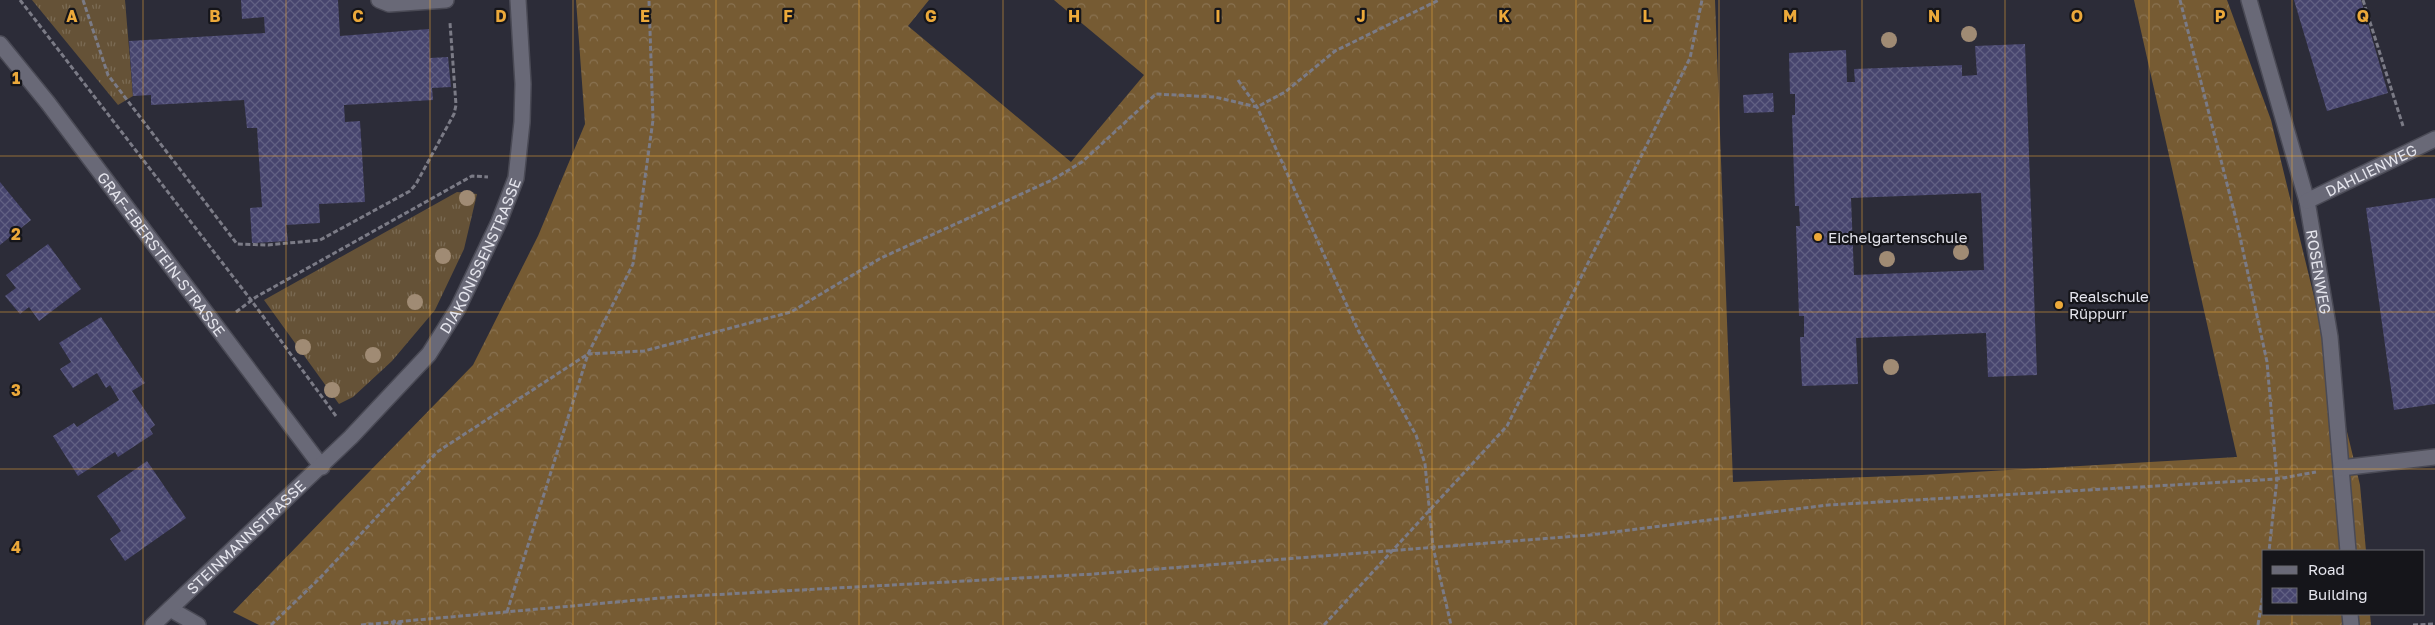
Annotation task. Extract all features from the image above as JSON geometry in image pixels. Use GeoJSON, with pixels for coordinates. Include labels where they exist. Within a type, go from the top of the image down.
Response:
{"type":"FeatureCollection","features":[{"type":"Feature","properties":{"kind":"street"},"geometry":{"type":"LineString","coordinates":[[379,0],[389,4],[446,0]]}},
{"type":"Feature","properties":{"kind":"street","name":"DIAKONISSENSTRASSE"},"geometry":{"type":"LineString","coordinates":[[322,466],[429,354],[458,308],[480,264],[516,178],[522,122],[523,84],[518,0]]}},
{"type":"Feature","properties":{"kind":"street","name":"ROSENWEG"},"geometry":{"type":"LineString","coordinates":[[2249,0],[2307,201],[2330,337],[2348,550]]}},
{"type":"Feature","properties":{"kind":"street","name":"GRAF-EBERSTEIN-STRASSE"},"geometry":{"type":"LineString","coordinates":[[0,44],[48,102],[322,466]]}},
{"type":"Feature","properties":{"kind":"street","name":"DAHLIENWEG"},"geometry":{"type":"LineString","coordinates":[[2307,201],[2435,139]]}},
{"type":"Feature","properties":{"kind":"street"},"geometry":{"type":"LineString","coordinates":[[2341,468],[2435,457]]}},
{"type":"Feature","properties":{"kind":"street","name":"STEINMANNSTRASSE"},"geometry":{"type":"LineString","coordinates":[[153,625],[213,565],[322,466]]}},
{"type":"Feature","properties":{"kind":"street","name":"STEINMANNSTRASSE"},"geometry":{"type":"LineString","coordinates":[[170,609],[198,625]]}},
{"type":"Feature","properties":{"kind":"path"},"geometry":{"type":"LineString","coordinates":[[20,0],[251,300],[312,381],[351,437]]}},
{"type":"Feature","properties":{"kind":"path"},"geometry":{"type":"LineString","coordinates":[[83,0],[108,75],[238,244],[268,245],[320,240],[410,191],[416,184],[454,114],[456,105],[450,20]]}},
{"type":"Feature","properties":{"kind":"path"},"geometry":{"type":"LineString","coordinates":[[507,612],[588,354],[633,264],[653,120],[649,0]]}},
{"type":"Feature","properties":{"kind":"path"},"geometry":{"type":"LineString","coordinates":[[271,625],[320,578],[437,452],[588,354],[644,351],[791,312],[881,258],[1052,180],[1082,162],[1156,94],[1215,98],[1257,107],[1286,92],[1335,51],[1439,0]]}},
{"type":"Feature","properties":{"kind":"path"},"geometry":{"type":"LineString","coordinates":[[1324,625],[1507,426],[1690,58],[1702,0]]}},
{"type":"Feature","properties":{"kind":"path"},"geometry":{"type":"LineString","coordinates":[[2180,0],[2237,223],[2267,362],[2277,479],[2268,550]]}},
{"type":"Feature","properties":{"kind":"path"},"geometry":{"type":"LineString","coordinates":[[2363,0],[2411,152]]}},
{"type":"Feature","properties":{"kind":"path"},"geometry":{"type":"LineString","coordinates":[[1238,80],[1257,107],[1360,332],[1416,435],[1425,464],[1428,512],[1433,546],[1451,625]]}},
{"type":"Feature","properties":{"kind":"path"},"geometry":{"type":"LineString","coordinates":[[218,326],[251,300],[472,176],[516,178]]}},
{"type":"Feature","properties":{"kind":"path"},"geometry":{"type":"LineString","coordinates":[[361,625],[672,597],[1094,574],[1590,535],[1828,505],[2277,479],[2341,468]]}},
{"type":"Feature","properties":{"kind":"path"},"geometry":{"type":"LineString","coordinates":[[2258,625],[2262,601]]}},
{"type":"Feature","properties":{"kind":"path"},"geometry":{"type":"LineString","coordinates":[[394,623],[402,625]]}},
{"type":"Feature","properties":{"kind":"path"},"geometry":{"type":"LineString","coordinates":[[2414,625],[2435,624]]}},
{"type":"Feature","properties":{"kind":"green space"},"geometry":{"type":"Polygon","coordinates":[[[32,0],[125,0],[133,96],[118,105],[32,0]]]}},
{"type":"Feature","properties":{"kind":"green space"},"geometry":{"type":"Polygon","coordinates":[[[576,0],[929,0],[908,26],[1071,162],[1144,75],[1054,0],[1715,0],[1733,482],[1922,475],[2237,457],[2134,0],[2227,0],[2271,120],[2360,485],[2366,550],[2262,550],[2262,615],[2370,615],[2371,625],[259,625],[233,612],[473,365],[538,236],[585,124],[576,0]]]}},
{"type":"Feature","properties":{"kind":"green space"},"geometry":{"type":"Polygon","coordinates":[[[457,192],[477,194],[464,249],[435,310],[392,361],[353,397],[339,404],[264,300],[457,192]]]}},
{"type":"Feature","properties":{"kind":"building"},"geometry":{"type":"Polygon","coordinates":[[[241,0],[338,0],[340,36],[429,29],[430,58],[448,57],[451,87],[432,88],[433,100],[344,105],[345,122],[360,121],[365,202],[319,204],[320,223],[286,225],[288,241],[252,243],[250,208],[262,207],[257,128],[247,128],[244,100],[151,105],[151,95],[133,96],[129,41],[265,33],[264,17],[242,19],[241,0]]]}},
{"type":"Feature","properties":{"kind":"building"},"geometry":{"type":"Polygon","coordinates":[[[2294,0],[2361,0],[2388,93],[2327,111],[2294,0]]]}},
{"type":"Feature","properties":{"kind":"building"},"geometry":{"type":"Polygon","coordinates":[[[2025,44],[2037,375],[1988,377],[1986,333],[1856,338],[1858,384],[1802,386],[1800,337],[1804,337],[1804,316],[1799,316],[1796,226],[1800,226],[1799,206],[1795,206],[1792,115],[1795,115],[1795,94],[1790,94],[1789,53],[1846,50],[1847,82],[1855,82],[1854,69],[1962,65],[1962,76],[1977,75],[1975,46],[2025,44]],[[1981,193],[1851,198],[1854,275],[1984,270],[1981,193]]]}},
{"type":"Feature","properties":{"kind":"building"},"geometry":{"type":"Polygon","coordinates":[[[1773,93],[1774,112],[1744,113],[1743,95],[1773,93]]]}},
{"type":"Feature","properties":{"kind":"building"},"geometry":{"type":"Polygon","coordinates":[[[0,182],[31,220],[0,245],[0,182]]]}},
{"type":"Feature","properties":{"kind":"building"},"geometry":{"type":"Polygon","coordinates":[[[2435,198],[2435,404],[2394,410],[2366,208],[2435,198]]]}},
{"type":"Feature","properties":{"kind":"building"},"geometry":{"type":"Polygon","coordinates":[[[48,244],[81,289],[39,321],[29,307],[20,314],[5,296],[16,288],[6,275],[48,244]]]}},
{"type":"Feature","properties":{"kind":"building"},"geometry":{"type":"Polygon","coordinates":[[[101,317],[145,383],[132,391],[155,425],[150,429],[153,434],[118,457],[115,452],[78,476],[53,436],[74,423],[77,427],[119,400],[110,385],[106,388],[97,373],[73,388],[60,369],[71,362],[59,343],[101,317]]]}},
{"type":"Feature","properties":{"kind":"building"},"geometry":{"type":"Polygon","coordinates":[[[147,461],[186,518],[125,561],[110,539],[121,531],[97,496],[147,461]]]}},
{"type":"Feature","properties":{"kind":"place","name":"Eichelgartenschule"},"geometry":{"type":"Point","coordinates":[1818,237]}},
{"type":"Feature","properties":{"kind":"place","name":"Realschule Rüppurr"},"geometry":{"type":"Point","coordinates":[2059,305]}}]}
